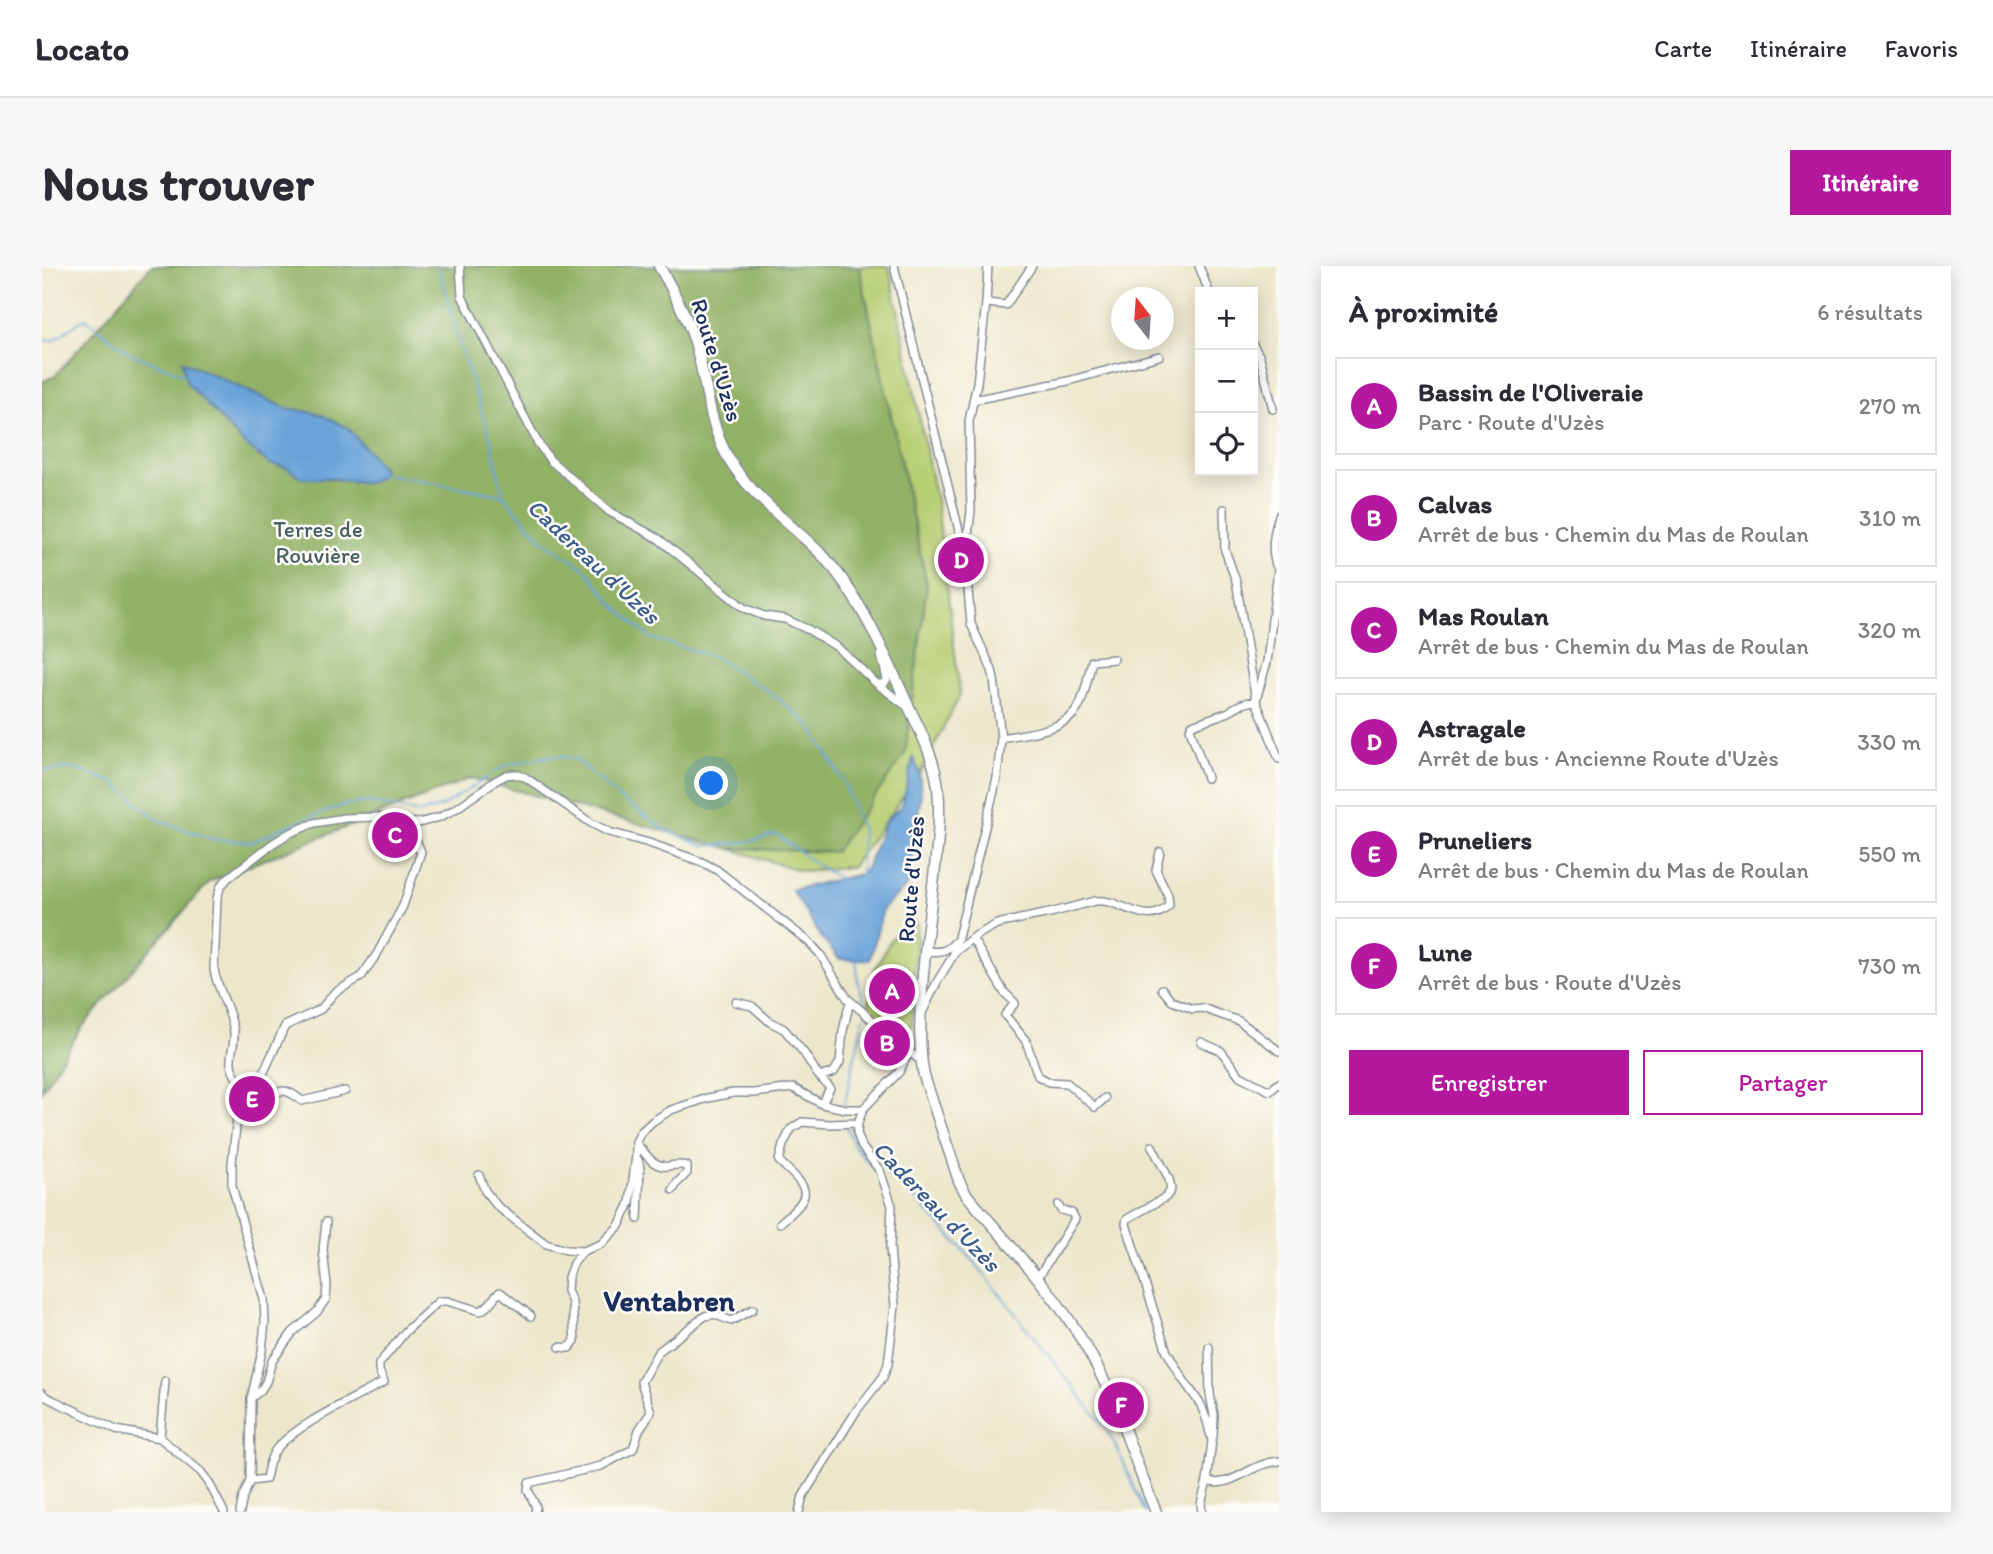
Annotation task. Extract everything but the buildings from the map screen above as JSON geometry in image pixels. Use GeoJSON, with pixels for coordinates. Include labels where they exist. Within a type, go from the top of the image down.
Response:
{"type":"FeatureCollection","features":[{"type":"Feature","properties":{"kind":"main road","name":"Route d'Uzès"},"geometry":{"type":"LineString","coordinates":[[659,266],[688,321],[711,412],[726,454],[757,494],[824,558],[843,581],[865,617],[930,752],[938,786],[939,826],[925,951],[920,1060],[959,1181],[966,1194],[1066,1314],[1114,1401],[1156,1512]]}},
{"type":"Feature","properties":{"kind":"street"},"geometry":{"type":"LineString","coordinates":[[460,266],[462,296],[538,443],[551,460],[610,512],[659,540],[744,608],[764,616],[785,619],[809,630],[837,647],[877,684],[909,708]]}},
{"type":"Feature","properties":{"kind":"street"},"geometry":{"type":"LineString","coordinates":[[894,266],[965,555],[971,624],[992,670],[1001,738],[997,778],[954,954]]}},
{"type":"Feature","properties":{"kind":"street"},"geometry":{"type":"LineString","coordinates":[[965,555],[971,511],[969,421],[977,383],[988,266]]}},
{"type":"Feature","properties":{"kind":"street"},"geometry":{"type":"LineString","coordinates":[[986,303],[1006,305],[1032,266]]}},
{"type":"Feature","properties":{"kind":"street"},"geometry":{"type":"LineString","coordinates":[[1199,266],[1207,287]]}},
{"type":"Feature","properties":{"kind":"street"},"geometry":{"type":"LineString","coordinates":[[1256,350],[1273,409]]}},
{"type":"Feature","properties":{"kind":"street"},"geometry":{"type":"LineString","coordinates":[[973,400],[1068,381],[1159,356]]}},
{"type":"Feature","properties":{"kind":"street"},"geometry":{"type":"LineString","coordinates":[[1224,509],[1225,550],[1236,581],[1256,701],[1279,759]]}},
{"type":"Feature","properties":{"kind":"street"},"geometry":{"type":"LineString","coordinates":[[1256,701],[1267,662],[1278,569],[1273,553],[1279,515]]}},
{"type":"Feature","properties":{"kind":"street"},"geometry":{"type":"LineString","coordinates":[[877,684],[884,684],[887,679],[879,645]]}},
{"type":"Feature","properties":{"kind":"street"},"geometry":{"type":"LineString","coordinates":[[1001,738],[1056,726],[1069,720],[1080,706],[1092,661],[1114,659]]}},
{"type":"Feature","properties":{"kind":"street"},"geometry":{"type":"LineString","coordinates":[[877,684],[900,688]]}},
{"type":"Feature","properties":{"kind":"street"},"geometry":{"type":"LineString","coordinates":[[887,692],[896,693],[900,688]]}},
{"type":"Feature","properties":{"kind":"street"},"geometry":{"type":"LineString","coordinates":[[1207,778],[1190,729],[1192,725],[1247,702],[1256,701]]}},
{"type":"Feature","properties":{"kind":"street"},"geometry":{"type":"LineString","coordinates":[[345,1091],[302,1101],[285,1090],[257,1098],[238,1080],[231,1065],[235,1042],[233,1030],[216,979],[214,961],[217,898],[221,886],[272,844],[314,823],[344,818],[379,817],[419,823],[440,817],[495,780],[514,774],[525,777],[600,827],[697,860],[717,870],[808,942],[820,954],[850,1001],[920,1060]]}},
{"type":"Feature","properties":{"kind":"street"},"geometry":{"type":"LineString","coordinates":[[240,1512],[250,1481],[251,1399],[262,1351],[265,1322],[264,1299],[232,1186],[237,1118],[244,1103],[252,1095],[285,1026],[321,1009],[334,993],[361,977],[377,954],[403,906],[421,852],[404,822]]}},
{"type":"Feature","properties":{"kind":"street"},"geometry":{"type":"LineString","coordinates":[[920,1016],[954,954],[972,938],[997,924],[1102,900],[1140,914],[1156,914],[1165,910],[1169,905],[1168,895],[1156,870],[1160,852]]}},
{"type":"Feature","properties":{"kind":"street"},"geometry":{"type":"LineString","coordinates":[[972,938],[1004,992],[1015,1003],[1005,1015],[1026,1041],[1038,1076],[1049,1082],[1067,1083],[1095,1107],[1105,1098]]}},
{"type":"Feature","properties":{"kind":"street"},"geometry":{"type":"LineString","coordinates":[[925,951],[948,950],[957,939]]}},
{"type":"Feature","properties":{"kind":"street"},"geometry":{"type":"LineString","coordinates":[[938,952],[946,959],[947,965]]}},
{"type":"Feature","properties":{"kind":"street"},"geometry":{"type":"LineString","coordinates":[[924,966],[933,974],[942,973]]}},
{"type":"Feature","properties":{"kind":"street"},"geometry":{"type":"LineString","coordinates":[[1162,989],[1172,1001],[1239,1021],[1279,1051]]}},
{"type":"Feature","properties":{"kind":"street"},"geometry":{"type":"LineString","coordinates":[[821,1077],[834,1072],[840,1062],[850,1001]]}},
{"type":"Feature","properties":{"kind":"street"},"geometry":{"type":"LineString","coordinates":[[736,1002],[752,1006],[770,1022],[784,1029],[830,1088],[822,1104]]}},
{"type":"Feature","properties":{"kind":"street"},"geometry":{"type":"LineString","coordinates":[[1201,1042],[1221,1051],[1240,1076],[1270,1091],[1279,1083]]}},
{"type":"Feature","properties":{"kind":"street"},"geometry":{"type":"LineString","coordinates":[[799,1512],[803,1496],[857,1410],[883,1377],[888,1364],[895,1306],[890,1248],[892,1206],[881,1175],[862,1147],[857,1133],[863,1109],[899,1072],[909,1052]]}},
{"type":"Feature","properties":{"kind":"street"},"geometry":{"type":"LineString","coordinates":[[479,1175],[485,1191],[498,1207],[546,1244],[566,1251],[583,1251],[601,1244],[619,1226],[631,1203],[636,1142],[641,1132],[653,1121],[671,1110],[733,1093],[793,1088],[822,1104],[863,1109]]}},
{"type":"Feature","properties":{"kind":"street"},"geometry":{"type":"LineString","coordinates":[[780,1223],[800,1207],[805,1197],[802,1184],[779,1161],[791,1129],[802,1122],[858,1123]]}},
{"type":"Feature","properties":{"kind":"street"},"geometry":{"type":"LineString","coordinates":[[636,1142],[657,1165],[687,1166],[687,1173],[673,1191]]}},
{"type":"Feature","properties":{"kind":"street"},"geometry":{"type":"LineString","coordinates":[[1152,1146],[1169,1179],[1171,1190],[1166,1198],[1127,1219],[1126,1224],[1167,1352],[1202,1405],[1212,1441]]}},
{"type":"Feature","properties":{"kind":"street"},"geometry":{"type":"LineString","coordinates":[[636,1156],[640,1167],[638,1219]]}},
{"type":"Feature","properties":{"kind":"street"},"geometry":{"type":"LineString","coordinates":[[1037,1279],[1075,1219],[1072,1213],[1061,1210],[1058,1205]]}},
{"type":"Feature","properties":{"kind":"street"},"geometry":{"type":"LineString","coordinates":[[251,1399],[261,1390],[272,1361],[293,1332],[317,1312],[326,1299],[323,1250],[326,1222]]}},
{"type":"Feature","properties":{"kind":"street"},"geometry":{"type":"LineString","coordinates":[[560,1347],[569,1348],[575,1341],[572,1302],[567,1291],[573,1264],[583,1251]]}},
{"type":"Feature","properties":{"kind":"street"},"geometry":{"type":"LineString","coordinates":[[250,1481],[266,1479],[270,1460],[276,1449],[291,1437],[330,1411],[384,1382],[379,1364],[406,1331],[439,1301],[480,1311],[489,1307],[500,1292],[531,1316]]}},
{"type":"Feature","properties":{"kind":"street"},"geometry":{"type":"LineString","coordinates":[[536,1512],[527,1490],[529,1483],[601,1466],[633,1449],[639,1430],[651,1412],[641,1382],[658,1352],[705,1317],[714,1314],[731,1321],[753,1309]]}},
{"type":"Feature","properties":{"kind":"street"},"geometry":{"type":"LineString","coordinates":[[1202,1512],[1214,1415],[1210,1394],[1209,1347]]}},
{"type":"Feature","properties":{"kind":"street"},"geometry":{"type":"LineString","coordinates":[[160,1438],[165,1381]]}},
{"type":"Feature","properties":{"kind":"street"},"geometry":{"type":"LineString","coordinates":[[42,1394],[116,1430],[160,1438],[201,1472],[224,1512]]}},
{"type":"Feature","properties":{"kind":"street"},"geometry":{"type":"LineString","coordinates":[[1207,1482],[1216,1484],[1242,1475],[1262,1464],[1279,1461]]}},
{"type":"Feature","properties":{"kind":"green space","name":"Terres de Rouvière"},"geometry":{"type":"Polygon","coordinates":[[[151,266],[859,266],[927,585],[905,754],[835,852],[727,848],[471,778],[210,881],[82,1027],[42,1090],[42,382],[55,376],[151,266]]]}},
{"type":"Feature","properties":{"kind":"green space"},"geometry":{"type":"Polygon","coordinates":[[[859,266],[889,266],[937,505],[960,695],[921,772],[852,867],[802,871],[727,848],[835,852],[927,585],[859,266]]]}},
{"type":"Feature","properties":{"kind":"green space"},"geometry":{"type":"Polygon","coordinates":[[[911,919],[917,924],[912,1026],[886,1030],[867,1013],[875,969],[891,939],[911,919]]]}},
{"type":"Feature","properties":{"kind":"water"},"geometry":{"type":"Polygon","coordinates":[[[182,361],[286,408],[320,414],[348,428],[383,469],[380,477],[369,483],[302,478],[286,467],[270,464],[242,442],[187,383],[182,361]]]}},
{"type":"Feature","properties":{"kind":"water"},"geometry":{"type":"Polygon","coordinates":[[[913,758],[919,772],[921,793],[908,885],[883,908],[870,960],[839,959],[821,937],[792,890],[861,874],[866,869],[886,820],[902,806],[913,758]]]}},
{"type":"Feature","properties":{"kind":"waterway","name":"Cadereau d'Uzès"},"geometry":{"type":"LineString","coordinates":[[439,266],[459,343],[491,439],[503,495],[542,540],[585,569],[614,605],[650,638],[713,656],[770,692],[808,723],[844,782],[862,830],[861,876]]}},
{"type":"Feature","properties":{"kind":"waterway"},"geometry":{"type":"LineString","coordinates":[[42,340],[53,341],[85,318],[129,353],[185,375]]}},
{"type":"Feature","properties":{"kind":"waterway"},"geometry":{"type":"LineString","coordinates":[[380,473],[502,495]]}},
{"type":"Feature","properties":{"kind":"waterway"},"geometry":{"type":"LineString","coordinates":[[494,773],[506,765],[550,756],[575,758],[622,800],[666,830],[705,846],[753,841],[776,834],[840,879]]}},
{"type":"Feature","properties":{"kind":"waterway"},"geometry":{"type":"LineString","coordinates":[[42,771],[73,768],[113,782],[158,820],[212,839],[252,842],[344,805],[370,802],[420,813],[443,806],[488,777]]}},
{"type":"Feature","properties":{"kind":"waterway","name":"Cadereau d'Uzès"},"geometry":{"type":"LineString","coordinates":[[856,958],[858,983],[866,1006],[865,1011]]}},
{"type":"Feature","properties":{"kind":"waterway","name":"Cadereau d'Uzès"},"geometry":{"type":"LineString","coordinates":[[844,1106],[864,1016]]}},
{"type":"Feature","properties":{"kind":"waterway","name":"Cadereau d'Uzès"},"geometry":{"type":"LineString","coordinates":[[846,1126],[855,1147],[877,1173]]}},
{"type":"Feature","properties":{"kind":"waterway","name":"Cadereau d'Uzès"},"geometry":{"type":"LineString","coordinates":[[886,1176],[900,1182],[972,1259],[1106,1428],[1145,1512]]}},
{"type":"Feature","properties":{"kind":"place","name":"Astragale"},"geometry":{"type":"Point","coordinates":[961,560]}},
{"type":"Feature","properties":{"kind":"place","name":"Mas Roulan"},"geometry":{"type":"Point","coordinates":[395,835]}},
{"type":"Feature","properties":{"kind":"place","name":"Bassin de l'Oliveraie"},"geometry":{"type":"Point","coordinates":[892,991]}},
{"type":"Feature","properties":{"kind":"place","name":"Calvas"},"geometry":{"type":"Point","coordinates":[887,1043]}},
{"type":"Feature","properties":{"kind":"place","name":"Pruneliers"},"geometry":{"type":"Point","coordinates":[252,1099]}},
{"type":"Feature","properties":{"kind":"place","name":"Lune"},"geometry":{"type":"Point","coordinates":[1121,1405]}},
{"type":"Feature","properties":{"kind":"district","name":"Ventabren"},"geometry":{"type":"Point","coordinates":[669,1300]}}]}
